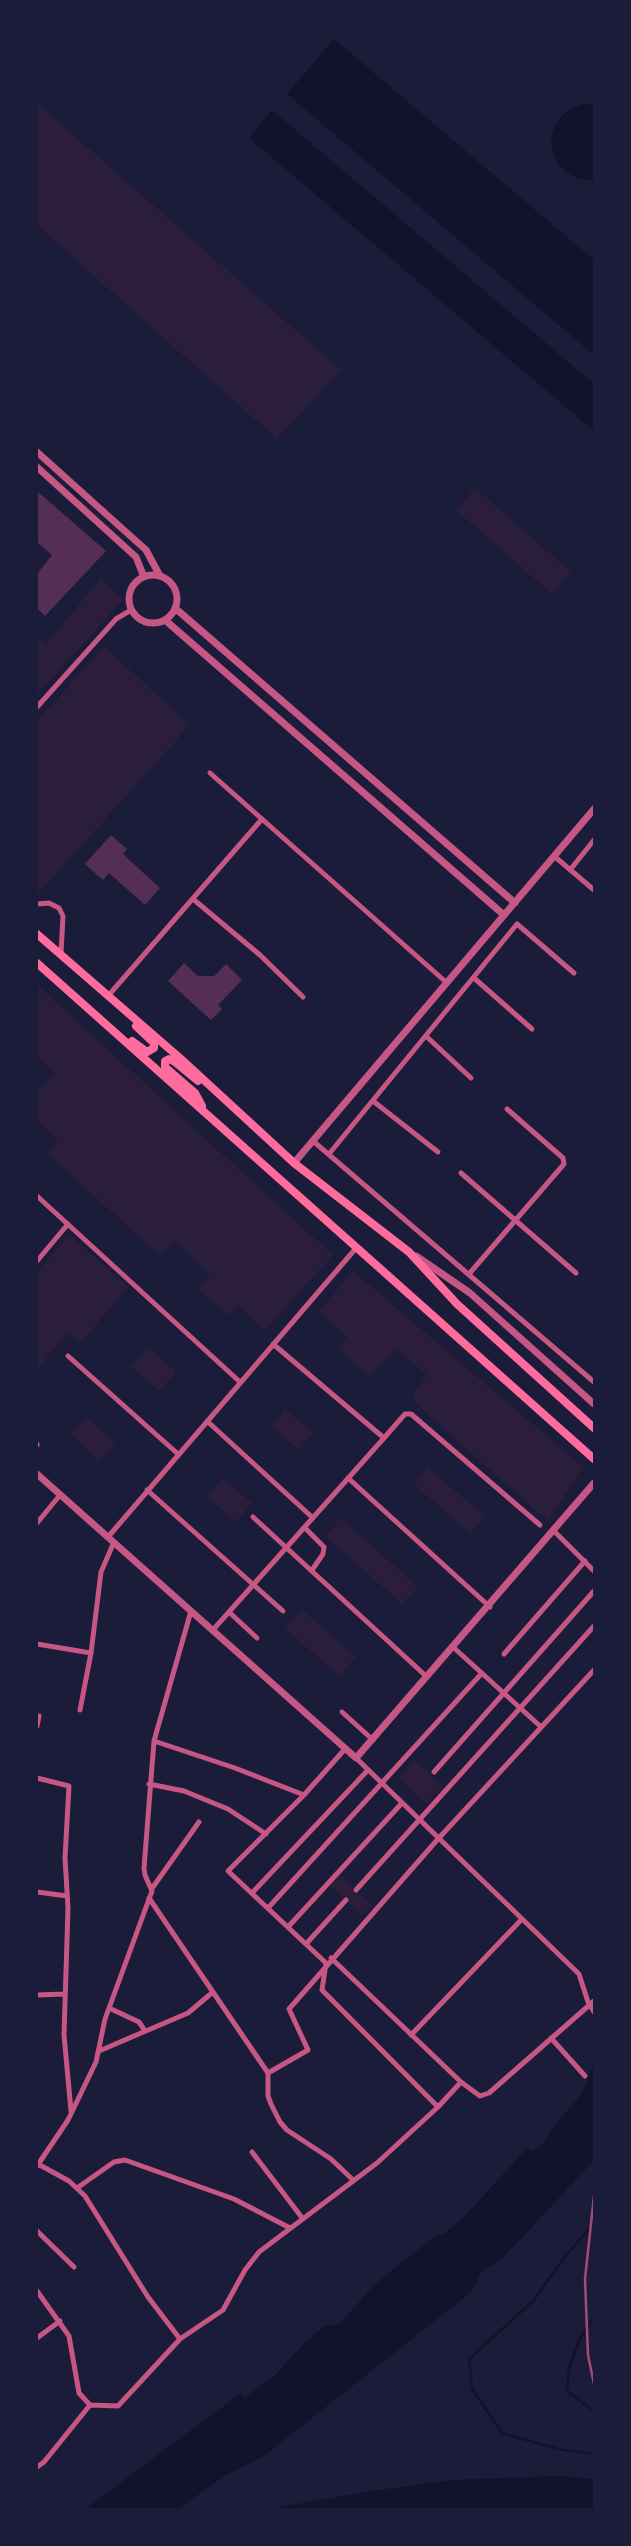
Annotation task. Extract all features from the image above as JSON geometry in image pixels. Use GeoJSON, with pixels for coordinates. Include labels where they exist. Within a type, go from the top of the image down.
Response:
{"type":"FeatureCollection","features":[{"type":"Feature","properties":{"kind":"main road"},"geometry":{"type":"LineString","coordinates":[[37,934],[210,1085],[294,1163],[409,1252],[457,1304],[593,1425]]}},
{"type":"Feature","properties":{"kind":"main road"},"geometry":{"type":"LineString","coordinates":[[37,965],[594,1459]]}},
{"type":"Feature","properties":{"kind":"main road"},"geometry":{"type":"LineString","coordinates":[[107,1025],[119,1030],[147,1052],[153,1050],[153,1043],[126,1017],[122,1007]]}},
{"type":"Feature","properties":{"kind":"main road"},"geometry":{"type":"LineString","coordinates":[[205,1112],[195,1093],[165,1067],[165,1061],[172,1060],[199,1083],[210,1085]]}},
{"type":"Feature","properties":{"kind":"street"},"geometry":{"type":"LineString","coordinates":[[37,452],[146,550],[160,576]]}},
{"type":"Feature","properties":{"kind":"street"},"geometry":{"type":"LineString","coordinates":[[37,467],[136,557],[144,577]]}},
{"type":"Feature","properties":{"kind":"street"},"geometry":{"type":"LineString","coordinates":[[160,576],[174,587],[177,596],[175,608],[165,620],[146,622],[131,610],[129,594],[134,584],[144,577],[160,576]]}},
{"type":"Feature","properties":{"kind":"street"},"geometry":{"type":"LineString","coordinates":[[175,608],[515,903]]}},
{"type":"Feature","properties":{"kind":"street"},"geometry":{"type":"LineString","coordinates":[[37,707],[116,619],[131,610]]}},
{"type":"Feature","properties":{"kind":"street"},"geometry":{"type":"LineString","coordinates":[[165,620],[504,915]]}},
{"type":"Feature","properties":{"kind":"street"},"geometry":{"type":"LineString","coordinates":[[210,773],[447,983]]}},
{"type":"Feature","properties":{"kind":"street"},"geometry":{"type":"LineString","coordinates":[[294,1163],[594,809]]}},
{"type":"Feature","properties":{"kind":"street"},"geometry":{"type":"LineString","coordinates":[[108,996],[262,819]]}},
{"type":"Feature","properties":{"kind":"street"},"geometry":{"type":"LineString","coordinates":[[570,870],[594,841]]}},
{"type":"Feature","properties":{"kind":"street"},"geometry":{"type":"LineString","coordinates":[[554,856],[594,890]]}},
{"type":"Feature","properties":{"kind":"street"},"geometry":{"type":"LineString","coordinates":[[193,899],[260,955],[303,997]]}},
{"type":"Feature","properties":{"kind":"street"},"geometry":{"type":"LineString","coordinates":[[37,904],[49,903],[59,908],[63,916],[61,955]]}},
{"type":"Feature","properties":{"kind":"street"},"geometry":{"type":"LineString","coordinates":[[329,1154],[517,924],[574,973]]}},
{"type":"Feature","properties":{"kind":"street"},"geometry":{"type":"LineString","coordinates":[[474,978],[532,1029]]}},
{"type":"Feature","properties":{"kind":"street"},"geometry":{"type":"LineString","coordinates":[[427,1037],[471,1077]]}},
{"type":"Feature","properties":{"kind":"street"},"geometry":{"type":"LineString","coordinates":[[373,1101],[438,1152]]}},
{"type":"Feature","properties":{"kind":"street"},"geometry":{"type":"LineString","coordinates":[[469,1274],[563,1167],[565,1161],[507,1109]]}},
{"type":"Feature","properties":{"kind":"street"},"geometry":{"type":"LineString","coordinates":[[313,1141],[594,1382]]}},
{"type":"Feature","properties":{"kind":"street"},"geometry":{"type":"LineString","coordinates":[[461,1173],[576,1273]]}},
{"type":"Feature","properties":{"kind":"street"},"geometry":{"type":"LineString","coordinates":[[37,1196],[240,1382]]}},
{"type":"Feature","properties":{"kind":"street"},"geometry":{"type":"LineString","coordinates":[[37,1261],[68,1224]]}},
{"type":"Feature","properties":{"kind":"street"},"geometry":{"type":"LineString","coordinates":[[80,1710],[91,1653],[101,1572],[111,1540],[147,1490],[357,1247]]}},
{"type":"Feature","properties":{"kind":"street"},"geometry":{"type":"LineString","coordinates":[[409,1252],[470,1293],[594,1404]]}},
{"type":"Feature","properties":{"kind":"street"},"geometry":{"type":"LineString","coordinates":[[272,1344],[384,1438]]}},
{"type":"Feature","properties":{"kind":"street"},"geometry":{"type":"LineString","coordinates":[[68,1356],[178,1454]]}},
{"type":"Feature","properties":{"kind":"street"},"geometry":{"type":"LineString","coordinates":[[212,1631],[405,1414],[411,1414],[540,1525]]}},
{"type":"Feature","properties":{"kind":"street"},"geometry":{"type":"LineString","coordinates":[[207,1421],[313,1518]]}},
{"type":"Feature","properties":{"kind":"street"},"geometry":{"type":"LineString","coordinates":[[37,1474],[356,1758],[581,1976],[593,2006],[551,2038],[486,2096],[475,2094],[461,2082],[228,1871],[304,1795],[345,1749]]}},
{"type":"Feature","properties":{"kind":"street"},"geometry":{"type":"LineString","coordinates":[[348,1478],[490,1607]]}},
{"type":"Feature","properties":{"kind":"street"},"geometry":{"type":"LineString","coordinates":[[356,1758],[490,1607],[594,1483]]}},
{"type":"Feature","properties":{"kind":"street"},"geometry":{"type":"LineString","coordinates":[[147,1490],[283,1611]]}},
{"type":"Feature","properties":{"kind":"street"},"geometry":{"type":"LineString","coordinates":[[37,1523],[60,1495]]}},
{"type":"Feature","properties":{"kind":"street"},"geometry":{"type":"LineString","coordinates":[[253,1517],[428,1677]]}},
{"type":"Feature","properties":{"kind":"street"},"geometry":{"type":"LineString","coordinates":[[305,1528],[324,1547],[323,1554],[312,1570]]}},
{"type":"Feature","properties":{"kind":"street"},"geometry":{"type":"LineString","coordinates":[[554,1531],[594,1571]]}},
{"type":"Feature","properties":{"kind":"street"},"geometry":{"type":"LineString","coordinates":[[504,1654],[584,1561]]}},
{"type":"Feature","properties":{"kind":"street"},"geometry":{"type":"LineString","coordinates":[[434,1772],[594,1591]]}},
{"type":"Feature","properties":{"kind":"street"},"geometry":{"type":"LineString","coordinates":[[153,1887],[144,1868],[154,1741],[191,1611]]}},
{"type":"Feature","properties":{"kind":"street"},"geometry":{"type":"LineString","coordinates":[[229,1612],[257,1638]]}},
{"type":"Feature","properties":{"kind":"street"},"geometry":{"type":"LineString","coordinates":[[356,1890],[594,1626]]}},
{"type":"Feature","properties":{"kind":"street"},"geometry":{"type":"LineString","coordinates":[[37,1644],[91,1653]]}},
{"type":"Feature","properties":{"kind":"street"},"geometry":{"type":"LineString","coordinates":[[453,1647],[540,1726]]}},
{"type":"Feature","properties":{"kind":"street"},"geometry":{"type":"LineString","coordinates":[[268,2073],[308,2050],[289,2009],[438,1839],[594,1670]]}},
{"type":"Feature","properties":{"kind":"street"},"geometry":{"type":"LineString","coordinates":[[268,1908],[482,1673]]}},
{"type":"Feature","properties":{"kind":"street"},"geometry":{"type":"LineString","coordinates":[[342,1712],[373,1740]]}},
{"type":"Feature","properties":{"kind":"street"},"geometry":{"type":"LineString","coordinates":[[37,1726],[39,1716]]}},
{"type":"Feature","properties":{"kind":"street"},"geometry":{"type":"LineString","coordinates":[[154,1741],[304,1795]]}},
{"type":"Feature","properties":{"kind":"street"},"geometry":{"type":"LineString","coordinates":[[252,1893],[368,1770]]}},
{"type":"Feature","properties":{"kind":"street"},"geometry":{"type":"LineString","coordinates":[[37,1778],[69,1786],[65,1858],[68,1896],[64,1994],[65,2048],[71,2114]]}},
{"type":"Feature","properties":{"kind":"street"},"geometry":{"type":"LineString","coordinates":[[149,1784],[184,1791],[228,1809],[266,1834]]}},
{"type":"Feature","properties":{"kind":"street"},"geometry":{"type":"LineString","coordinates":[[288,1927],[402,1803]]}},
{"type":"Feature","properties":{"kind":"street"},"geometry":{"type":"LineString","coordinates":[[180,2339],[148,2297],[105,2225],[77,2188],[37,2165],[71,2114],[96,2062],[109,2008],[153,1887],[200,1822]]}},
{"type":"Feature","properties":{"kind":"street"},"geometry":{"type":"LineString","coordinates":[[37,1892],[68,1896]]}},
{"type":"Feature","properties":{"kind":"street"},"geometry":{"type":"LineString","coordinates":[[149,1898],[268,2073],[268,2096],[280,2122],[298,2139],[337,2163],[352,2179]]}},
{"type":"Feature","properties":{"kind":"street"},"geometry":{"type":"LineString","coordinates":[[306,1944],[346,1900]]}},
{"type":"Feature","properties":{"kind":"street"},"geometry":{"type":"LineString","coordinates":[[411,2035],[522,1919]]}},
{"type":"Feature","properties":{"kind":"street"},"geometry":{"type":"LineString","coordinates":[[329,1961],[322,1990],[438,2107]]}},
{"type":"Feature","properties":{"kind":"street"},"geometry":{"type":"LineString","coordinates":[[99,2051],[188,2013],[213,1992]]}},
{"type":"Feature","properties":{"kind":"street"},"geometry":{"type":"LineString","coordinates":[[37,1995],[64,1994]]}},
{"type":"Feature","properties":{"kind":"street"},"geometry":{"type":"LineString","coordinates":[[109,2008],[139,2022],[145,2031]]}},
{"type":"Feature","properties":{"kind":"street"},"geometry":{"type":"LineString","coordinates":[[551,2038],[584,2076]]}},
{"type":"Feature","properties":{"kind":"street"},"geometry":{"type":"LineString","coordinates":[[37,2291],[60,2321],[72,2344],[79,2393],[90,2405],[118,2406],[180,2339],[223,2311],[254,2258],[377,2162],[438,2107],[461,2082]]}},
{"type":"Feature","properties":{"kind":"street"},"geometry":{"type":"LineString","coordinates":[[252,2152],[303,2218]]}},
{"type":"Feature","properties":{"kind":"street"},"geometry":{"type":"LineString","coordinates":[[77,2188],[114,2162],[125,2160],[234,2199],[290,2228]]}},
{"type":"Feature","properties":{"kind":"street"},"geometry":{"type":"LineString","coordinates":[[37,2231],[74,2267]]}},
{"type":"Feature","properties":{"kind":"street"},"geometry":{"type":"LineString","coordinates":[[37,2338],[60,2321]]}},
{"type":"Feature","properties":{"kind":"street"},"geometry":{"type":"LineString","coordinates":[[37,2467],[90,2405]]}},
{"type":"Feature","properties":{"kind":"shaded area"},"geometry":{"type":"Polygon","coordinates":[[[334,39],[594,260],[594,355],[287,94],[334,39]]]}},
{"type":"Feature","properties":{"kind":"shaded area"},"geometry":{"type":"Polygon","coordinates":[[[37,103],[341,370],[277,439],[37,225],[37,103]]]}},
{"type":"Feature","properties":{"kind":"shaded area"},"geometry":{"type":"Polygon","coordinates":[[[583,104],[594,104],[594,180],[579,179],[567,173],[558,164],[551,139],[562,116],[583,104]]]}},
{"type":"Feature","properties":{"kind":"shaded area"},"geometry":{"type":"Polygon","coordinates":[[[272,110],[594,384],[594,431],[249,138],[272,110]]]}},
{"type":"Feature","properties":{"kind":"shaded area"},"geometry":{"type":"Polygon","coordinates":[[[475,488],[571,572],[552,594],[456,510],[475,488]]]}},
{"type":"Feature","properties":{"kind":"shaded area"},"geometry":{"type":"Polygon","coordinates":[[[101,578],[123,600],[37,695],[37,637],[46,644],[101,578]]]}},
{"type":"Feature","properties":{"kind":"shaded area"},"geometry":{"type":"Polygon","coordinates":[[[104,646],[190,725],[37,895],[37,721],[104,646]]]}},
{"type":"Feature","properties":{"kind":"shaded area"},"geometry":{"type":"Polygon","coordinates":[[[37,985],[333,1255],[264,1331],[238,1305],[228,1315],[198,1289],[210,1275],[174,1240],[160,1256],[47,1153],[58,1141],[37,1121],[37,1092],[54,1073],[37,1057],[37,985]]]}},
{"type":"Feature","properties":{"kind":"shaded area"},"geometry":{"type":"Polygon","coordinates":[[[69,1234],[129,1287],[80,1343],[68,1333],[37,1369],[37,1272],[69,1234]]]}},
{"type":"Feature","properties":{"kind":"shaded area"},"geometry":{"type":"Polygon","coordinates":[[[353,1271],[583,1467],[548,1521],[416,1404],[413,1394],[427,1375],[396,1349],[369,1377],[338,1348],[347,1337],[319,1311],[353,1271]]]}},
{"type":"Feature","properties":{"kind":"shaded area"},"geometry":{"type":"Polygon","coordinates":[[[149,1347],[176,1372],[159,1391],[131,1366],[149,1347]]]}},
{"type":"Feature","properties":{"kind":"shaded area"},"geometry":{"type":"Polygon","coordinates":[[[285,1409],[313,1433],[299,1450],[271,1427],[285,1409]]]}},
{"type":"Feature","properties":{"kind":"shaded area"},"geometry":{"type":"Polygon","coordinates":[[[86,1417],[115,1443],[99,1461],[70,1434],[86,1417]]]}},
{"type":"Feature","properties":{"kind":"shaded area"},"geometry":{"type":"Polygon","coordinates":[[[428,1467],[485,1517],[470,1534],[414,1484],[428,1467]]]}},
{"type":"Feature","properties":{"kind":"shaded area"},"geometry":{"type":"Polygon","coordinates":[[[223,1478],[252,1503],[236,1522],[207,1497],[223,1478]]]}},
{"type":"Feature","properties":{"kind":"shaded area"},"geometry":{"type":"Polygon","coordinates":[[[341,1518],[418,1587],[402,1604],[325,1536],[341,1518]]]}},
{"type":"Feature","properties":{"kind":"shaded area"},"geometry":{"type":"Polygon","coordinates":[[[301,1609],[356,1657],[339,1676],[285,1628],[301,1609]]]}},
{"type":"Feature","properties":{"kind":"shaded area"},"geometry":{"type":"Polygon","coordinates":[[[414,1760],[443,1786],[426,1804],[398,1778],[414,1760]]]}},
{"type":"Feature","properties":{"kind":"shaded area"},"geometry":{"type":"Polygon","coordinates":[[[340,1875],[372,1905],[362,1915],[330,1886],[340,1875]]]}},
{"type":"Feature","properties":{"kind":"shaded area"},"geometry":{"type":"Polygon","coordinates":[[[594,2065],[594,2160],[502,2259],[483,2270],[470,2293],[264,2456],[226,2475],[178,2509],[85,2509],[240,2394],[245,2398],[276,2374],[306,2341],[325,2326],[340,2324],[373,2286],[432,2238],[444,2234],[465,2216],[528,2147],[532,2151],[544,2142],[553,2127],[581,2095],[594,2065]]]}},
{"type":"Feature","properties":{"kind":"shaded area"},"geometry":{"type":"Polygon","coordinates":[[[561,2476],[594,2479],[594,2509],[269,2509],[451,2480],[561,2476]]]}},
{"type":"Feature","properties":{"kind":"building"},"geometry":{"type":"Polygon","coordinates":[[[37,491],[106,551],[45,616],[37,608],[37,574],[52,555],[37,542],[37,491]]]}},
{"type":"Feature","properties":{"kind":"building"},"geometry":{"type":"Polygon","coordinates":[[[111,835],[127,849],[123,854],[160,888],[145,905],[109,873],[103,880],[85,864],[111,835]]]}},
{"type":"Feature","properties":{"kind":"building"},"geometry":{"type":"Polygon","coordinates":[[[184,963],[198,976],[214,976],[226,964],[242,980],[218,1005],[222,1009],[211,1020],[168,981],[184,963]]]}},
{"type":"Feature","properties":{"kind":"waterway"},"geometry":{"type":"LineString","coordinates":[[594,2223],[566,2255],[533,2301],[469,2359],[472,2389],[502,2433],[562,2450],[594,2454]]}},
{"type":"Feature","properties":{"kind":"waterway"},"geometry":{"type":"LineString","coordinates":[[594,2318],[580,2338],[569,2368],[567,2391],[594,2411]]}},
{"type":"Feature","properties":{"kind":"railway"},"geometry":{"type":"LineString","coordinates":[[594,2196],[585,2279],[588,2355],[594,2384]]}}]}
